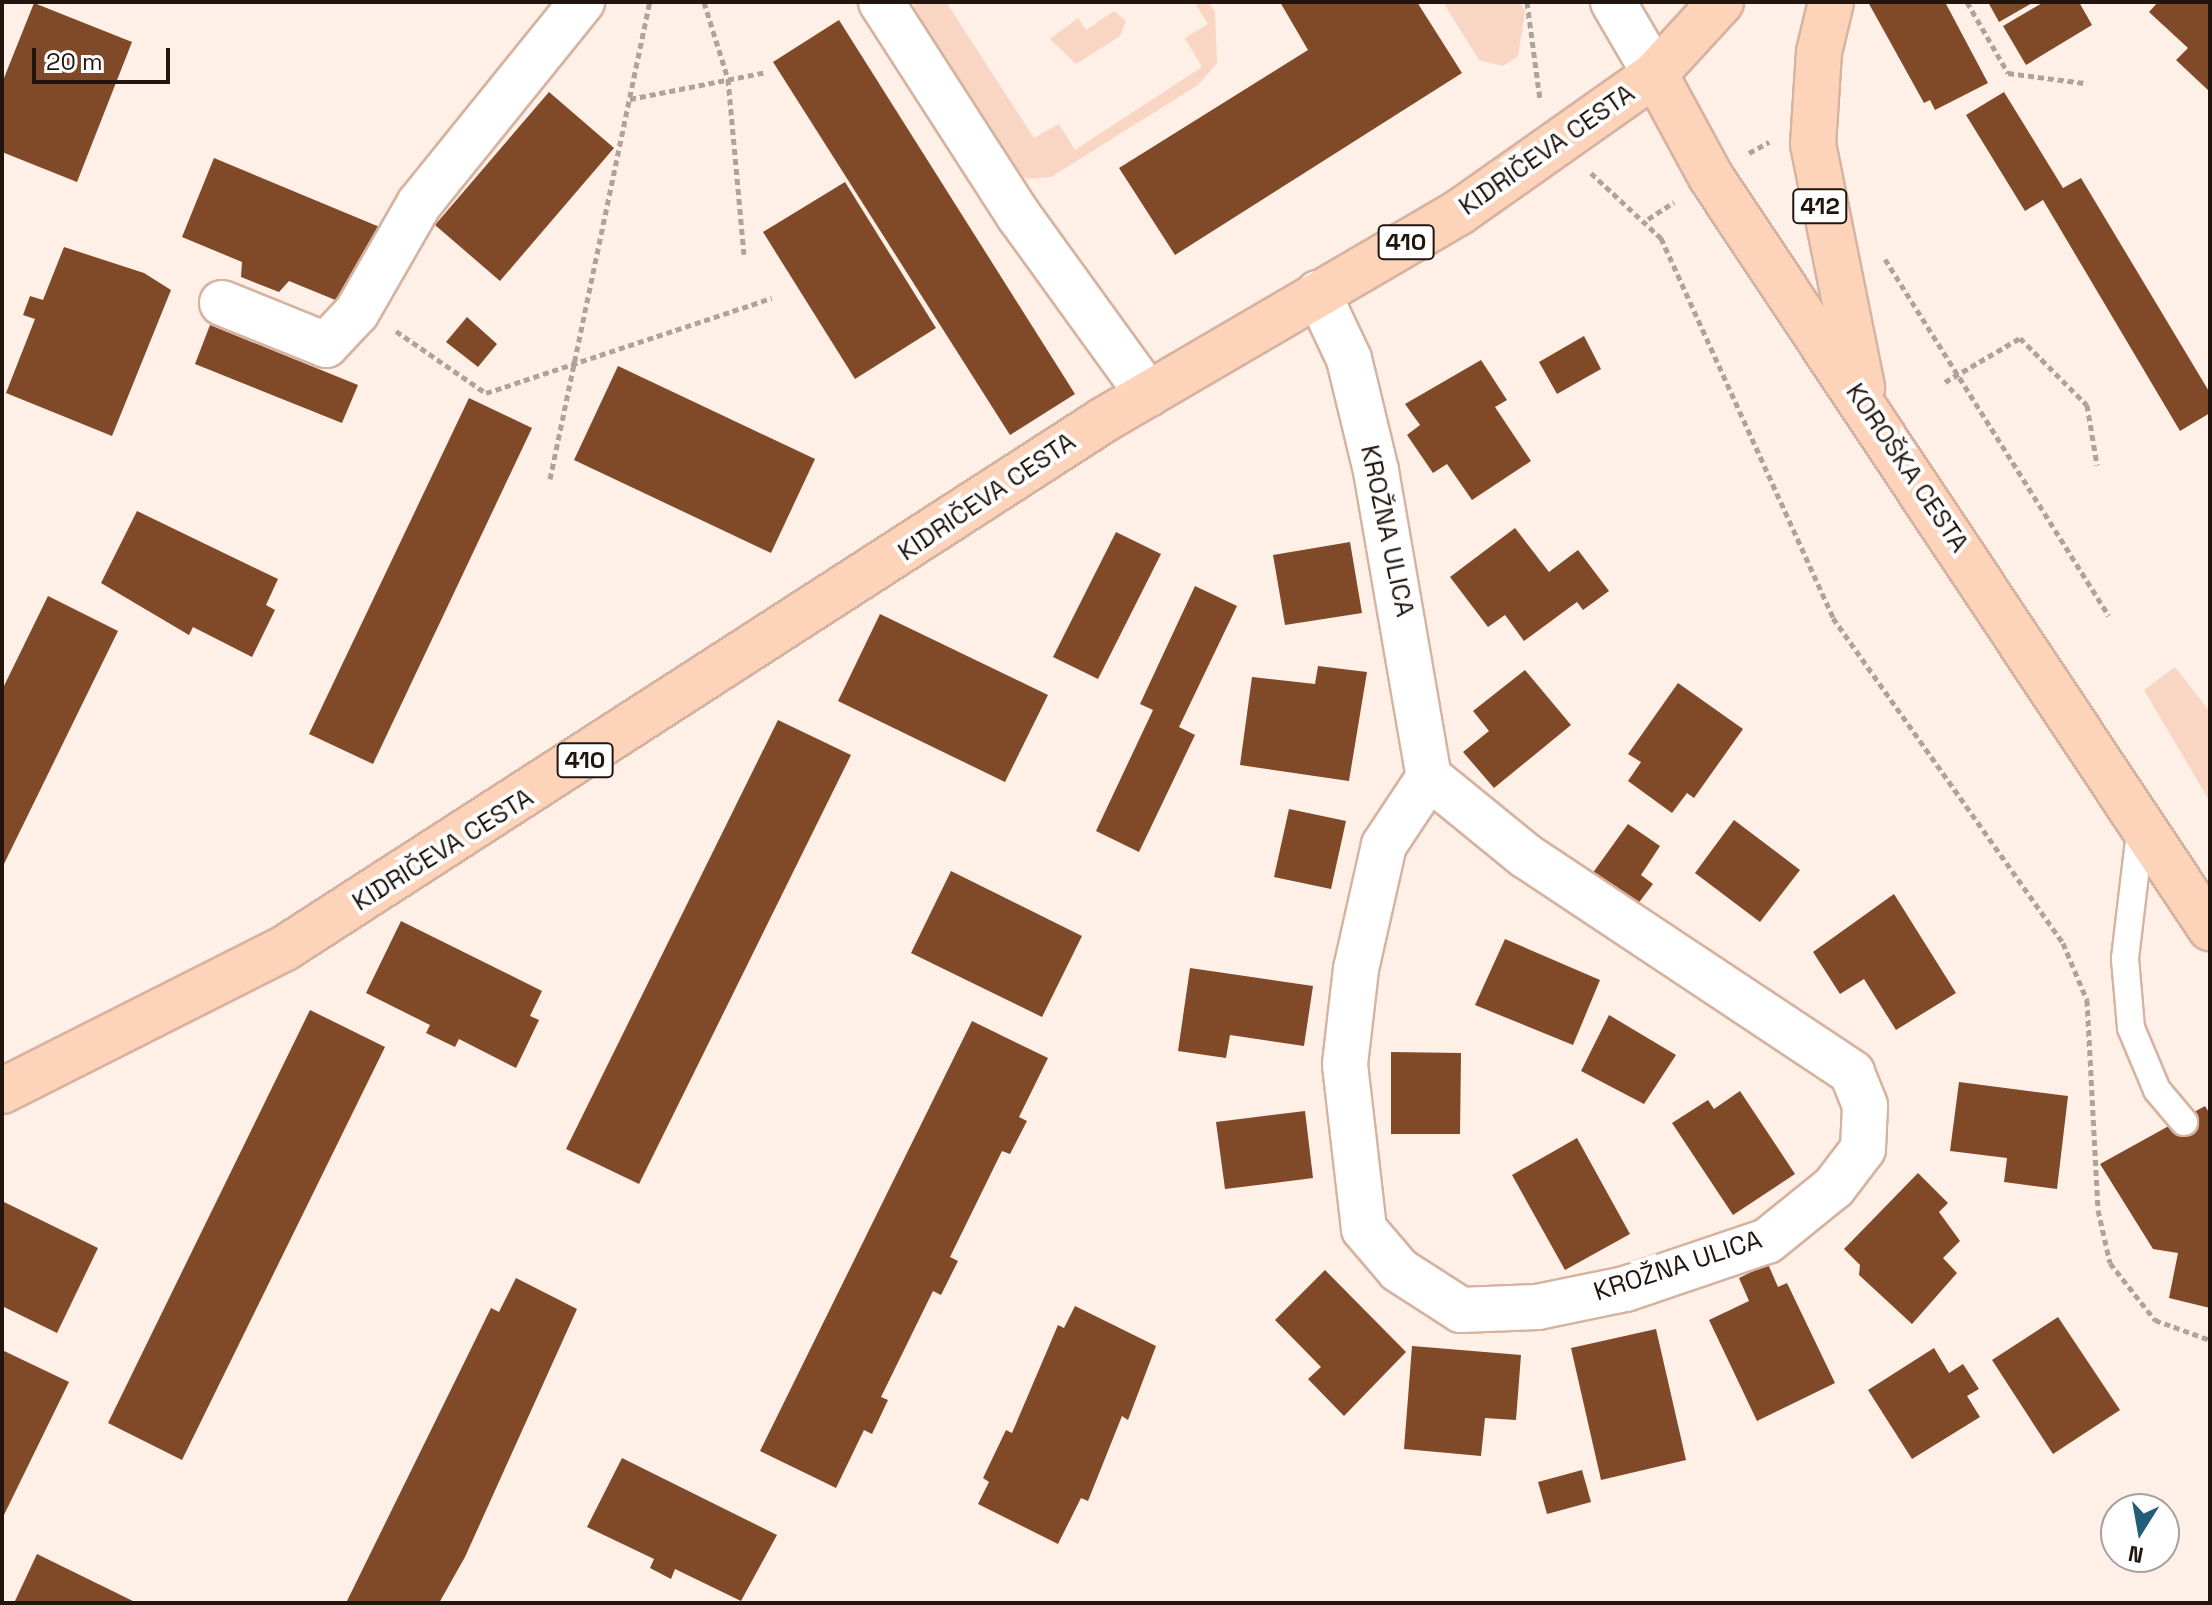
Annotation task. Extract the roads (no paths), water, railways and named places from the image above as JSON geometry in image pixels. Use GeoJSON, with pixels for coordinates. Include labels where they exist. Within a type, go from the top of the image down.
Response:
{"type":"FeatureCollection","features":[{"type":"Feature","properties":{"kind":"main road","name":"KIDRIČEVA CESTA"},"geometry":{"type":"LineString","coordinates":[[2,1091],[353,907],[1148,394],[1458,213],[1655,74],[1721,2]]}},
{"type":"Feature","properties":{"kind":"main road","name":"412"},"geometry":{"type":"LineString","coordinates":[[1831,2],[1819,52],[1813,144],[1866,406]]}},
{"type":"Feature","properties":{"kind":"main road","name":"KOROŠKA CESTA"},"geometry":{"type":"LineString","coordinates":[[1655,74],[1711,177],[2142,821],[2210,928]]}},
{"type":"Feature","properties":{"kind":"street"},"geometry":{"type":"LineString","coordinates":[[222,303],[326,345],[360,307],[419,204],[582,2]]}},
{"type":"Feature","properties":{"kind":"street"},"geometry":{"type":"LineString","coordinates":[[881,2],[1019,216],[1148,394]]}},
{"type":"Feature","properties":{"kind":"street","name":"KOROŠKA CESTA"},"geometry":{"type":"LineString","coordinates":[[1613,2],[1655,74]]}},
{"type":"Feature","properties":{"kind":"street","name":"KROŽNA ULICA"},"geometry":{"type":"LineString","coordinates":[[1318,293],[1349,359],[1376,471],[1429,777],[1526,856],[1852,1073],[1865,1106],[1863,1149],[1834,1187],[1767,1241],[1625,1289],[1537,1307],[1461,1310],[1399,1270],[1364,1229],[1345,1064],[1356,969],[1384,845],[1429,777]]}},
{"type":"Feature","properties":{"kind":"lane"},"geometry":{"type":"LineString","coordinates":[[2142,821],[2125,959],[2131,1028],[2157,1090],[2184,1122]]}}]}
